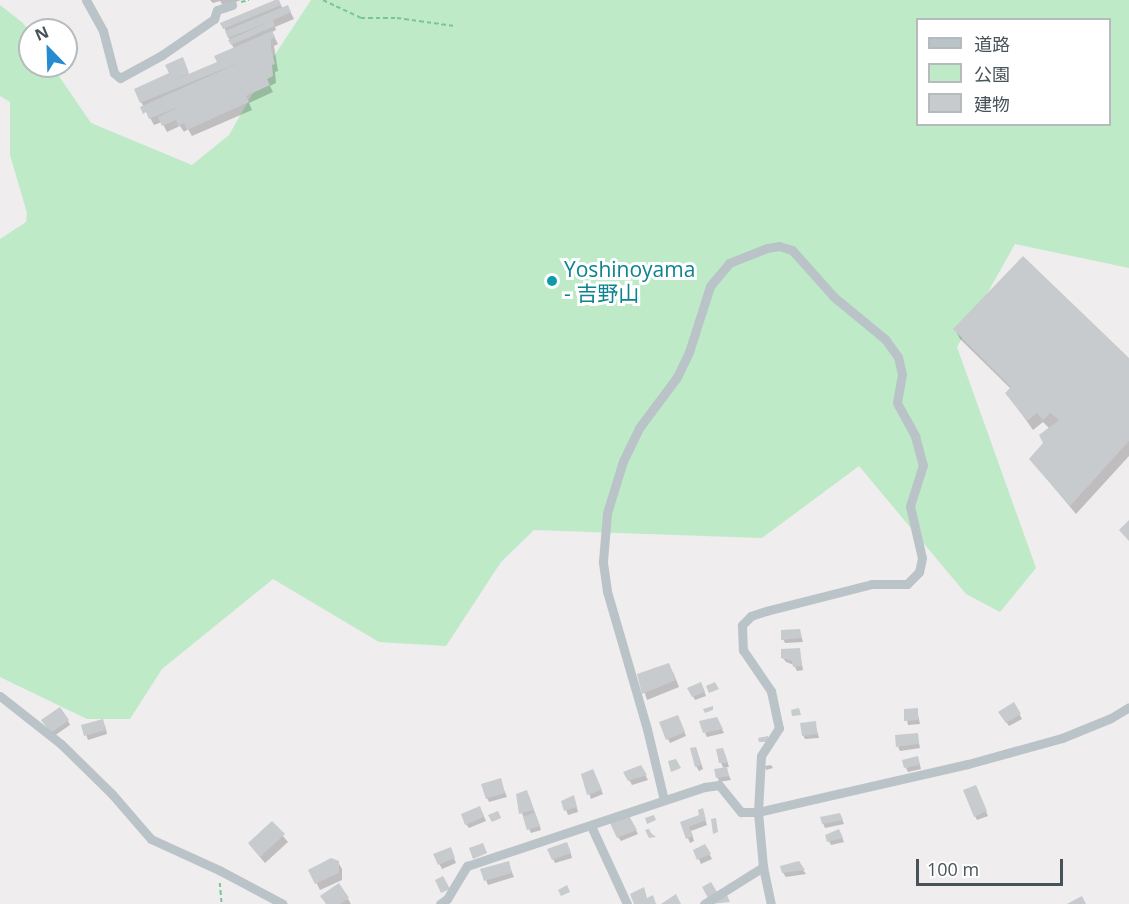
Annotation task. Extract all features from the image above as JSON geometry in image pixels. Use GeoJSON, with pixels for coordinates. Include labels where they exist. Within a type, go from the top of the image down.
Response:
{"type":"FeatureCollection","features":[{"type":"Feature","properties":{"kind":"street"},"geometry":{"type":"LineString","coordinates":[[86,0],[104,31],[114,73],[120,78],[162,55],[214,19],[217,10],[232,5]]}},
{"type":"Feature","properties":{"kind":"street"},"geometry":{"type":"LineString","coordinates":[[664,800],[647,729],[607,591],[603,561],[608,513],[623,461],[639,428],[677,377],[689,352],[710,286],[729,263],[767,248],[779,246],[792,250],[834,297],[885,339],[898,357],[902,374],[897,403],[915,436],[923,465],[910,506],[922,558],[919,572],[907,584],[872,584],[751,616],[742,625],[743,650],[771,691],[779,729],[761,756],[758,812],[771,904]]}},
{"type":"Feature","properties":{"kind":"street"},"geometry":{"type":"LineString","coordinates":[[0,696],[61,744],[112,794],[151,839],[219,870],[283,904]]}},
{"type":"Feature","properties":{"kind":"street"},"geometry":{"type":"LineString","coordinates":[[440,904],[447,899],[467,866],[664,800],[719,785],[741,812],[758,812],[968,764],[1062,738],[1111,718],[1129,707]]}},
{"type":"Feature","properties":{"kind":"street"},"geometry":{"type":"LineString","coordinates":[[591,826],[627,904]]}},
{"type":"Feature","properties":{"kind":"street"},"geometry":{"type":"LineString","coordinates":[[704,904],[764,867]]}},
{"type":"Feature","properties":{"kind":"path"},"geometry":{"type":"LineString","coordinates":[[323,0],[361,18],[397,18],[454,26]]}},
{"type":"Feature","properties":{"kind":"path"},"geometry":{"type":"LineString","coordinates":[[219,870],[222,904]]}},
{"type":"Feature","properties":{"kind":"green space"},"geometry":{"type":"Polygon","coordinates":[[[311,0],[1129,0],[1129,268],[1015,244],[957,347],[1036,568],[1000,612],[966,594],[859,466],[762,538],[534,530],[501,562],[446,646],[379,642],[273,579],[162,669],[130,719],[87,719],[0,677],[0,239],[26,222],[27,213],[10,155],[10,102],[0,96],[0,5],[18,19],[18,78],[60,78],[91,123],[192,165],[229,135],[274,56],[311,0]]]}},
{"type":"Feature","properties":{"kind":"building"},"geometry":{"type":"Polygon","coordinates":[[[279,0],[281,5],[223,29],[220,23],[279,0]]]}},
{"type":"Feature","properties":{"kind":"building"},"geometry":{"type":"Polygon","coordinates":[[[288,5],[291,12],[273,20],[275,26],[231,45],[228,40],[271,21],[228,38],[225,31],[288,5]]]}},
{"type":"Feature","properties":{"kind":"building"},"geometry":{"type":"Polygon","coordinates":[[[272,31],[275,37],[271,39],[275,64],[272,65],[273,76],[267,79],[270,85],[246,96],[249,102],[187,130],[184,123],[178,126],[176,120],[162,126],[158,117],[183,105],[149,119],[146,112],[143,114],[140,107],[243,61],[140,103],[134,89],[169,73],[165,65],[183,57],[189,73],[172,81],[217,62],[214,56],[272,31]]]}},
{"type":"Feature","properties":{"kind":"building"},"geometry":{"type":"Polygon","coordinates":[[[1023,256],[1129,358],[1129,441],[1070,506],[1029,459],[1043,443],[1039,435],[1059,420],[1050,413],[1043,420],[1037,413],[1027,421],[1005,393],[1011,387],[953,329],[1023,256]]]}},
{"type":"Feature","properties":{"kind":"building"},"geometry":{"type":"Polygon","coordinates":[[[1129,520],[1129,541],[1119,530],[1129,520]]]}},
{"type":"Feature","properties":{"kind":"building"},"geometry":{"type":"Polygon","coordinates":[[[800,629],[802,638],[781,640],[781,630],[800,629]]]}},
{"type":"Feature","properties":{"kind":"building"},"geometry":{"type":"Polygon","coordinates":[[[800,648],[802,666],[793,667],[792,661],[781,658],[781,649],[800,648]]]}},
{"type":"Feature","properties":{"kind":"building"},"geometry":{"type":"Polygon","coordinates":[[[669,663],[676,680],[642,694],[637,674],[669,663]]]}},
{"type":"Feature","properties":{"kind":"building"},"geometry":{"type":"Polygon","coordinates":[[[701,682],[705,692],[692,697],[687,688],[701,682]]]}},
{"type":"Feature","properties":{"kind":"building"},"geometry":{"type":"Polygon","coordinates":[[[715,682],[719,689],[709,693],[706,686],[715,682]]]}},
{"type":"Feature","properties":{"kind":"building"},"geometry":{"type":"Polygon","coordinates":[[[1014,702],[1021,714],[1006,723],[998,712],[1014,702]]]}},
{"type":"Feature","properties":{"kind":"building"},"geometry":{"type":"Polygon","coordinates":[[[713,706],[713,710],[705,713],[703,709],[713,706]]]}},
{"type":"Feature","properties":{"kind":"building"},"geometry":{"type":"Polygon","coordinates":[[[60,707],[69,720],[51,733],[41,720],[60,707]]]}},
{"type":"Feature","properties":{"kind":"building"},"geometry":{"type":"Polygon","coordinates":[[[799,708],[801,715],[792,716],[791,710],[799,708]]]}},
{"type":"Feature","properties":{"kind":"building"},"geometry":{"type":"Polygon","coordinates":[[[918,708],[918,720],[904,721],[904,709],[918,708]]]}},
{"type":"Feature","properties":{"kind":"building"},"geometry":{"type":"Polygon","coordinates":[[[678,715],[685,732],[666,740],[659,722],[678,715]]]}},
{"type":"Feature","properties":{"kind":"building"},"geometry":{"type":"Polygon","coordinates":[[[717,717],[723,729],[703,733],[699,721],[717,717]]]}},
{"type":"Feature","properties":{"kind":"building"},"geometry":{"type":"Polygon","coordinates":[[[103,719],[106,730],[84,736],[81,725],[103,719]]]}},
{"type":"Feature","properties":{"kind":"building"},"geometry":{"type":"Polygon","coordinates":[[[816,721],[817,734],[802,736],[800,723],[816,721]]]}},
{"type":"Feature","properties":{"kind":"building"},"geometry":{"type":"Polygon","coordinates":[[[918,733],[919,744],[896,747],[895,735],[918,733]]]}},
{"type":"Feature","properties":{"kind":"building"},"geometry":{"type":"Polygon","coordinates":[[[768,736],[768,742],[759,742],[758,738],[768,736]]]}},
{"type":"Feature","properties":{"kind":"building"},"geometry":{"type":"Polygon","coordinates":[[[696,747],[701,765],[695,767],[690,748],[696,747]]]}},
{"type":"Feature","properties":{"kind":"building"},"geometry":{"type":"Polygon","coordinates":[[[723,748],[728,763],[719,763],[716,749],[723,748]]]}},
{"type":"Feature","properties":{"kind":"building"},"geometry":{"type":"Polygon","coordinates":[[[918,756],[920,765],[904,768],[902,760],[918,756]]]}},
{"type":"Feature","properties":{"kind":"building"},"geometry":{"type":"Polygon","coordinates":[[[676,759],[681,768],[671,772],[668,761],[676,759]]]}},
{"type":"Feature","properties":{"kind":"building"},"geometry":{"type":"Polygon","coordinates":[[[641,765],[647,775],[628,781],[623,772],[641,765]]]}},
{"type":"Feature","properties":{"kind":"building"},"geometry":{"type":"Polygon","coordinates":[[[727,767],[729,776],[716,778],[714,769],[727,767]]]}},
{"type":"Feature","properties":{"kind":"building"},"geometry":{"type":"Polygon","coordinates":[[[593,769],[602,790],[587,795],[581,774],[593,769]]]}},
{"type":"Feature","properties":{"kind":"building"},"geometry":{"type":"Polygon","coordinates":[[[501,778],[505,793],[486,799],[481,784],[501,778]]]}},
{"type":"Feature","properties":{"kind":"building"},"geometry":{"type":"Polygon","coordinates":[[[976,785],[987,811],[974,817],[963,790],[976,785]]]}},
{"type":"Feature","properties":{"kind":"building"},"geometry":{"type":"Polygon","coordinates":[[[527,790],[534,810],[519,814],[516,794],[527,790]]]}},
{"type":"Feature","properties":{"kind":"building"},"geometry":{"type":"Polygon","coordinates":[[[574,795],[577,807],[564,811],[561,801],[574,795]]]}},
{"type":"Feature","properties":{"kind":"building"},"geometry":{"type":"Polygon","coordinates":[[[480,806],[484,817],[465,825],[461,814],[480,806]]]}},
{"type":"Feature","properties":{"kind":"building"},"geometry":{"type":"Polygon","coordinates":[[[703,808],[706,820],[689,827],[693,836],[686,839],[680,822],[699,815],[698,810],[703,808]]]}},
{"type":"Feature","properties":{"kind":"building"},"geometry":{"type":"Polygon","coordinates":[[[498,811],[501,818],[492,822],[488,815],[498,811]]]}},
{"type":"Feature","properties":{"kind":"building"},"geometry":{"type":"Polygon","coordinates":[[[535,812],[540,826],[527,830],[523,817],[535,812]]]}},
{"type":"Feature","properties":{"kind":"building"},"geometry":{"type":"Polygon","coordinates":[[[840,813],[843,820],[822,824],[820,817],[840,813]]]}},
{"type":"Feature","properties":{"kind":"building"},"geometry":{"type":"Polygon","coordinates":[[[628,814],[637,830],[617,838],[610,823],[628,814]]]}},
{"type":"Feature","properties":{"kind":"building"},"geometry":{"type":"Polygon","coordinates":[[[654,815],[656,820],[647,824],[645,818],[654,815]]]}},
{"type":"Feature","properties":{"kind":"building"},"geometry":{"type":"Polygon","coordinates":[[[716,818],[718,832],[713,834],[711,819],[716,818]]]}},
{"type":"Feature","properties":{"kind":"building"},"geometry":{"type":"Polygon","coordinates":[[[272,821],[285,834],[260,857],[248,843],[272,821]]]}},
{"type":"Feature","properties":{"kind":"building"},"geometry":{"type":"Polygon","coordinates":[[[649,829],[656,837],[649,838],[645,830],[649,829]]]}},
{"type":"Feature","properties":{"kind":"building"},"geometry":{"type":"Polygon","coordinates":[[[839,829],[843,838],[827,842],[825,835],[839,829]]]}},
{"type":"Feature","properties":{"kind":"building"},"geometry":{"type":"Polygon","coordinates":[[[567,842],[571,853],[552,860],[547,849],[567,842]]]}},
{"type":"Feature","properties":{"kind":"building"},"geometry":{"type":"Polygon","coordinates":[[[483,843],[487,853],[473,859],[469,848],[483,843]]]}},
{"type":"Feature","properties":{"kind":"building"},"geometry":{"type":"Polygon","coordinates":[[[705,844],[711,854],[697,860],[693,850],[705,844]]]}},
{"type":"Feature","properties":{"kind":"building"},"geometry":{"type":"Polygon","coordinates":[[[451,847],[455,858],[438,865],[433,854],[451,847]]]}},
{"type":"Feature","properties":{"kind":"building"},"geometry":{"type":"Polygon","coordinates":[[[331,858],[339,861],[339,873],[315,884],[308,870],[331,858]]]}},
{"type":"Feature","properties":{"kind":"building"},"geometry":{"type":"Polygon","coordinates":[[[509,861],[512,873],[484,881],[480,869],[509,861]]]}},
{"type":"Feature","properties":{"kind":"building"},"geometry":{"type":"Polygon","coordinates":[[[799,861],[805,870],[782,873],[780,866],[799,861]]]}},
{"type":"Feature","properties":{"kind":"building"},"geometry":{"type":"Polygon","coordinates":[[[443,876],[450,889],[441,893],[435,880],[443,876]]]}},
{"type":"Feature","properties":{"kind":"building"},"geometry":{"type":"Polygon","coordinates":[[[711,882],[717,892],[708,898],[702,887],[711,882]]]}},
{"type":"Feature","properties":{"kind":"building"},"geometry":{"type":"Polygon","coordinates":[[[339,883],[349,898],[340,904],[326,904],[320,896],[339,883]]]}},
{"type":"Feature","properties":{"kind":"building"},"geometry":{"type":"Polygon","coordinates":[[[567,885],[570,892],[561,896],[558,890],[567,885]]]}},
{"type":"Feature","properties":{"kind":"building"},"geometry":{"type":"Polygon","coordinates":[[[644,887],[647,898],[653,895],[656,904],[634,904],[630,894],[644,887]]]}},
{"type":"Feature","properties":{"kind":"building"},"geometry":{"type":"Polygon","coordinates":[[[676,894],[681,904],[661,904],[676,894]]]}},
{"type":"Feature","properties":{"kind":"building"},"geometry":{"type":"Polygon","coordinates":[[[727,895],[730,902],[711,904],[727,895]]]}},
{"type":"Feature","properties":{"kind":"building"},"geometry":{"type":"Polygon","coordinates":[[[1082,896],[1086,904],[1067,904],[1082,896]]]}},
{"type":"Feature","properties":{"kind":"place","name":"Yoshinoyama - 吉野山"},"geometry":{"type":"Point","coordinates":[552,281]}}]}
